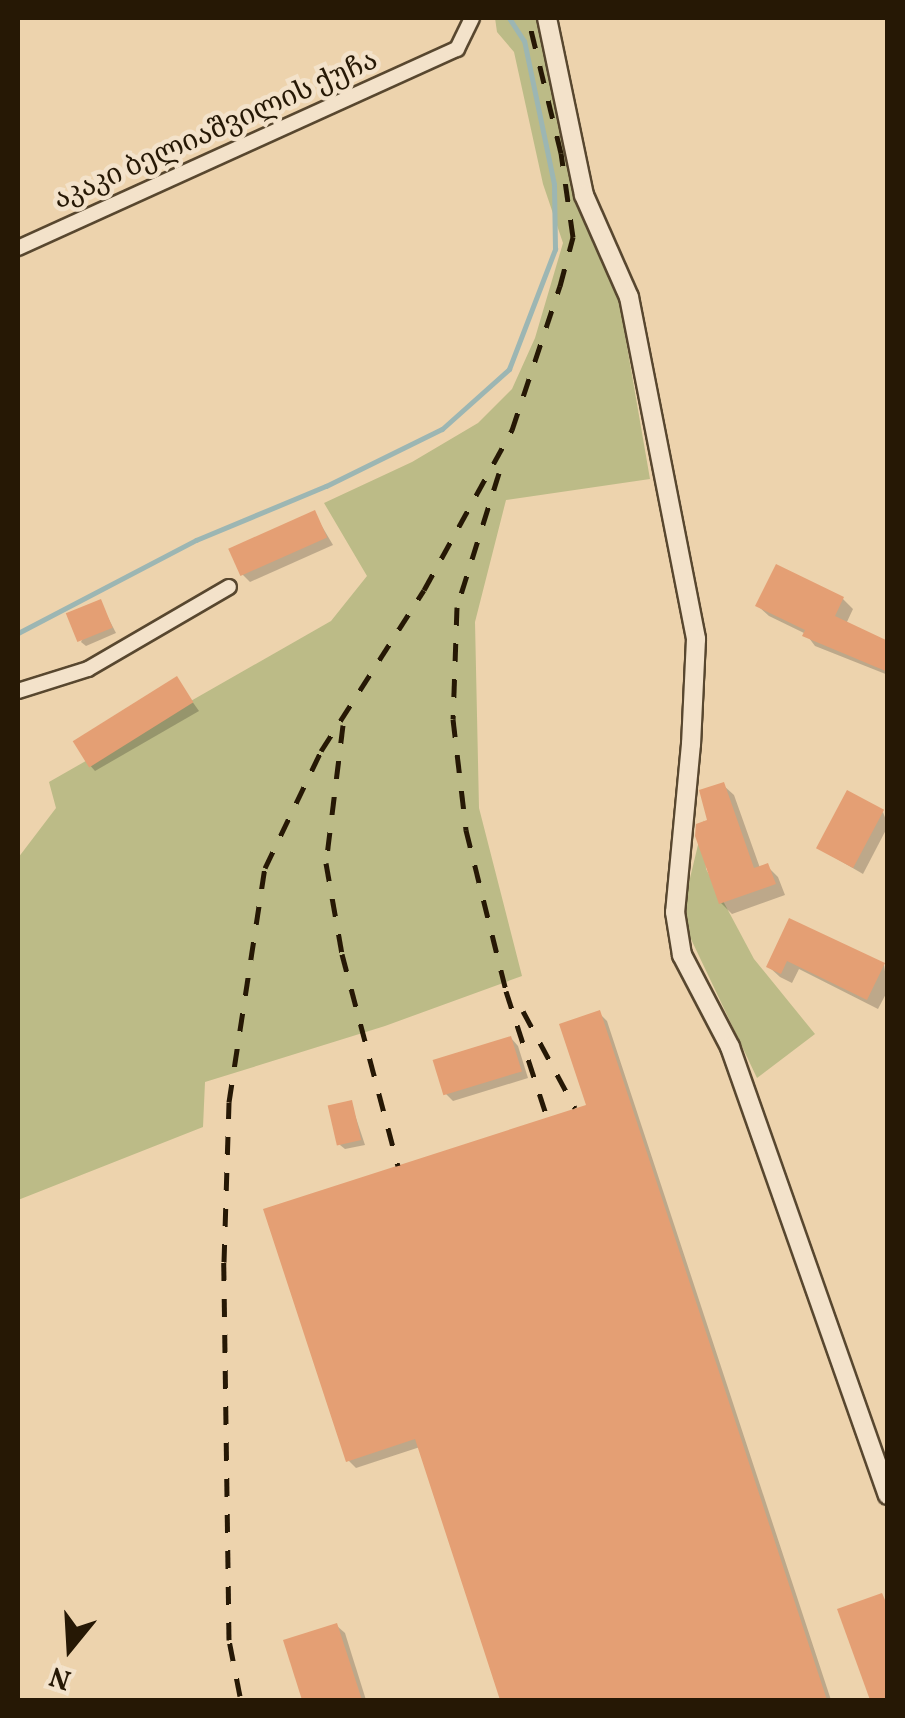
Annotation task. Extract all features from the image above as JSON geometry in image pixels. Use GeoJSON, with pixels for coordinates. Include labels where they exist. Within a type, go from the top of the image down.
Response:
{"type":"FeatureCollection","features":[{"type":"Feature","properties":{"kind":"street","name":"აკაკი ბელიაშვილის ქუჩა"},"geometry":{"type":"LineString","coordinates":[[18,248],[457,49],[472,18]]}},
{"type":"Feature","properties":{"kind":"street"},"geometry":{"type":"LineString","coordinates":[[547,18],[584,196],[629,297],[696,639],[691,744],[675,912],[682,955],[730,1048],[888,1495]]}},
{"type":"Feature","properties":{"kind":"street"},"geometry":{"type":"LineString","coordinates":[[18,691],[88,669],[229,586]]}},
{"type":"Feature","properties":{"kind":"shaded area"},"geometry":{"type":"Polygon","coordinates":[[[495,18],[542,18],[573,191],[619,300],[650,479],[506,500],[475,622],[479,808],[522,976],[385,1026],[205,1082],[203,1127],[18,1200],[18,858],[56,808],[49,782],[331,621],[367,576],[324,503],[412,462],[478,423],[512,389],[535,338],[563,243],[543,184],[514,52],[497,32],[495,18]]]}},
{"type":"Feature","properties":{"kind":"shaded area"},"geometry":{"type":"Polygon","coordinates":[[[704,820],[706,869],[754,959],[815,1034],[757,1078],[690,937],[684,903],[704,820]]]}},
{"type":"Feature","properties":{"kind":"building"},"geometry":{"type":"Polygon","coordinates":[[[315,510],[327,537],[240,576],[228,549],[315,510]]]}},
{"type":"Feature","properties":{"kind":"building"},"geometry":{"type":"Polygon","coordinates":[[[776,564],[844,597],[835,616],[888,641],[888,672],[802,636],[805,630],[755,606],[776,564]]]}},
{"type":"Feature","properties":{"kind":"building"},"geometry":{"type":"Polygon","coordinates":[[[101,599],[113,628],[77,642],[66,613],[101,599]]]}},
{"type":"Feature","properties":{"kind":"building"},"geometry":{"type":"Polygon","coordinates":[[[177,676],[193,702],[89,767],[73,741],[177,676]]]}},
{"type":"Feature","properties":{"kind":"building"},"geometry":{"type":"Polygon","coordinates":[[[724,782],[754,868],[768,863],[776,884],[719,904],[695,836],[696,824],[707,820],[699,790],[724,782]]]}},
{"type":"Feature","properties":{"kind":"building"},"geometry":{"type":"Polygon","coordinates":[[[847,790],[884,810],[853,868],[816,848],[847,790]]]}},
{"type":"Feature","properties":{"kind":"building"},"geometry":{"type":"Polygon","coordinates":[[[789,918],[885,963],[867,1000],[787,961],[781,974],[766,967],[789,918]]]}},
{"type":"Feature","properties":{"kind":"building"},"geometry":{"type":"Polygon","coordinates":[[[600,1010],[827,1700],[500,1700],[415,1439],[346,1462],[263,1209],[586,1105],[559,1024],[600,1010]]]}},
{"type":"Feature","properties":{"kind":"building"},"geometry":{"type":"Polygon","coordinates":[[[511,1036],[522,1071],[443,1095],[433,1060],[511,1036]]]}},
{"type":"Feature","properties":{"kind":"building"},"geometry":{"type":"Polygon","coordinates":[[[352,1100],[361,1140],[337,1146],[328,1106],[352,1100]]]}},
{"type":"Feature","properties":{"kind":"building"},"geometry":{"type":"Polygon","coordinates":[[[882,1593],[888,1607],[888,1700],[870,1700],[837,1609],[882,1593]]]}},
{"type":"Feature","properties":{"kind":"building"},"geometry":{"type":"Polygon","coordinates":[[[337,1623],[362,1700],[302,1700],[283,1640],[337,1623]]]}},
{"type":"Feature","properties":{"kind":"waterway"},"geometry":{"type":"LineString","coordinates":[[18,633],[196,540],[326,486],[442,429],[509,369],[555,249],[554,184],[524,41],[509,18]]}},
{"type":"Feature","properties":{"kind":"railway"},"geometry":{"type":"LineString","coordinates":[[240,1696],[229,1640],[224,1262],[229,1102],[265,868],[321,751],[424,590],[512,430],[560,286],[573,237],[561,153],[528,18]]}},
{"type":"Feature","properties":{"kind":"railway"},"geometry":{"type":"LineString","coordinates":[[499,473],[457,607],[453,719],[466,830],[506,991],[547,1117]]}},
{"type":"Feature","properties":{"kind":"railway"},"geometry":{"type":"LineString","coordinates":[[343,725],[326,863],[342,954],[398,1166]]}},
{"type":"Feature","properties":{"kind":"railway"},"geometry":{"type":"LineString","coordinates":[[523,1011],[575,1108]]}}]}
